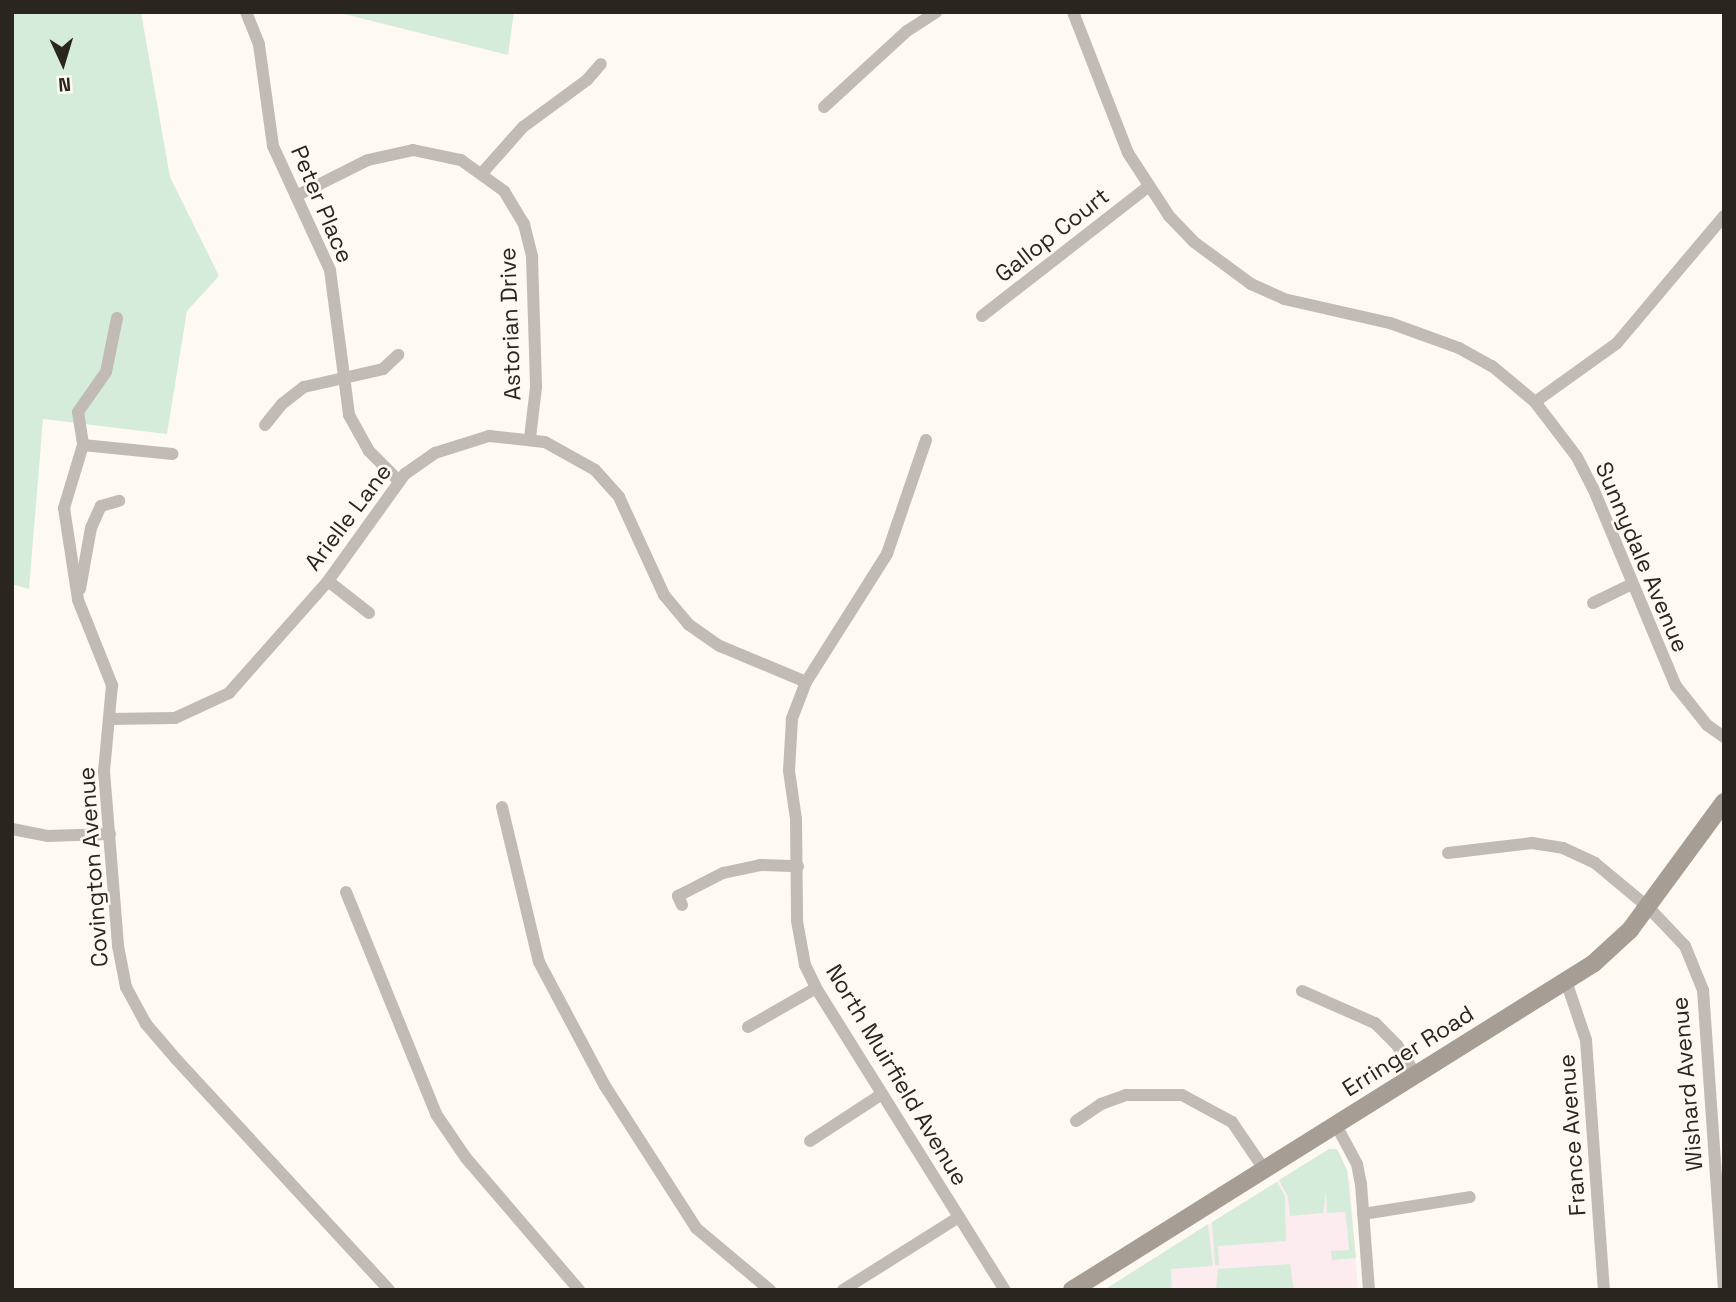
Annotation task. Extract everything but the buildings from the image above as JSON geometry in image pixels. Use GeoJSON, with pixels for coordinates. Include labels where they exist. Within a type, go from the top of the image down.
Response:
{"type":"FeatureCollection","features":[{"type":"Feature","properties":{"kind":"street","name":"Peter Place"},"geometry":{"type":"LineString","coordinates":[[246,12],[259,45],[273,146],[330,270],[341,376],[355,428],[369,451],[399,481]]}},
{"type":"Feature","properties":{"kind":"street"},"geometry":{"type":"LineString","coordinates":[[824,107],[906,31],[936,12]]}},
{"type":"Feature","properties":{"kind":"street","name":"Sunnydale Avenue"},"geometry":{"type":"LineString","coordinates":[[1073,12],[1112,117],[1148,187],[1194,242],[1251,284],[1318,311],[1390,323],[1437,338],[1492,366],[1535,402],[1577,457],[1676,686],[1707,725],[1724,737]]}},
{"type":"Feature","properties":{"kind":"street"},"geometry":{"type":"LineString","coordinates":[[483,172],[523,127],[587,79],[601,64]]}},
{"type":"Feature","properties":{"kind":"street","name":"Astorian Drive"},"geometry":{"type":"LineString","coordinates":[[296,196],[368,160],[397,152],[442,153],[483,172],[515,205],[530,243],[536,387],[530,438]]}},
{"type":"Feature","properties":{"kind":"street","name":"Gallop Court"},"geometry":{"type":"LineString","coordinates":[[982,316],[1148,187]]}},
{"type":"Feature","properties":{"kind":"street"},"geometry":{"type":"LineString","coordinates":[[1535,402],[1617,343],[1724,216]]}},
{"type":"Feature","properties":{"kind":"street"},"geometry":{"type":"LineString","coordinates":[[117,318],[106,372],[78,412],[83,445],[173,454]]}},
{"type":"Feature","properties":{"kind":"street"},"geometry":{"type":"LineString","coordinates":[[265,425],[298,391],[341,376],[383,369],[398,355]]}},
{"type":"Feature","properties":{"kind":"street","name":"Arielle Lane"},"geometry":{"type":"LineString","coordinates":[[109,719],[175,718],[229,693],[328,581],[399,481],[419,463],[453,444],[489,436],[530,438],[572,454],[607,482],[629,514],[664,596],[688,624],[720,646],[806,682]]}},
{"type":"Feature","properties":{"kind":"street","name":"North Muirfield Avenue"},"geometry":{"type":"LineString","coordinates":[[926,440],[887,554],[806,682],[789,737],[798,866],[799,940],[816,988],[1005,1290]]}},
{"type":"Feature","properties":{"kind":"street","name":"Covington Avenue"},"geometry":{"type":"LineString","coordinates":[[83,445],[64,508],[78,600],[112,685],[104,771],[121,967],[135,1007],[176,1059],[389,1290]]}},
{"type":"Feature","properties":{"kind":"street"},"geometry":{"type":"LineString","coordinates":[[78,600],[91,528],[101,506],[119,501]]}},
{"type":"Feature","properties":{"kind":"street"},"geometry":{"type":"LineString","coordinates":[[328,581],[369,612]]}},
{"type":"Feature","properties":{"kind":"street"},"geometry":{"type":"LineString","coordinates":[[1592,603],[1632,584]]}},
{"type":"Feature","properties":{"kind":"street","name":"Erringer Road"},"geometry":{"type":"LineString","coordinates":[[1072,1290],[1566,981],[1614,947],[1648,906],[1724,802]]}},
{"type":"Feature","properties":{"kind":"street"},"geometry":{"type":"LineString","coordinates":[[502,807],[539,962],[605,1086],[696,1228],[770,1290]]}},
{"type":"Feature","properties":{"kind":"street"},"geometry":{"type":"LineString","coordinates":[[12,829],[47,836],[110,834]]}},
{"type":"Feature","properties":{"kind":"street","name":"Wishard Avenue"},"geometry":{"type":"LineString","coordinates":[[1448,853],[1532,843],[1563,848],[1595,863],[1648,906],[1685,946],[1703,990],[1724,1287]]}},
{"type":"Feature","properties":{"kind":"street"},"geometry":{"type":"LineString","coordinates":[[682,905],[678,896],[723,873],[760,865],[798,866]]}},
{"type":"Feature","properties":{"kind":"street"},"geometry":{"type":"LineString","coordinates":[[346,892],[436,1114],[466,1157],[579,1290]]}},
{"type":"Feature","properties":{"kind":"street","name":"France Avenue"},"geometry":{"type":"LineString","coordinates":[[1566,981],[1586,1040],[1604,1290]]}},
{"type":"Feature","properties":{"kind":"street"},"geometry":{"type":"LineString","coordinates":[[748,1027],[816,988]]}},
{"type":"Feature","properties":{"kind":"street"},"geometry":{"type":"LineString","coordinates":[[1302,991],[1375,1023],[1397,1045],[1416,1075]]}},
{"type":"Feature","properties":{"kind":"street"},"geometry":{"type":"LineString","coordinates":[[810,1140],[883,1094]]}},
{"type":"Feature","properties":{"kind":"street"},"geometry":{"type":"LineString","coordinates":[[1076,1121],[1101,1104],[1126,1095],[1182,1095],[1208,1104],[1232,1122],[1250,1142],[1264,1170]]}},
{"type":"Feature","properties":{"kind":"street"},"geometry":{"type":"LineString","coordinates":[[1336,1125],[1357,1164],[1368,1290]]}},
{"type":"Feature","properties":{"kind":"street"},"geometry":{"type":"LineString","coordinates":[[1363,1214],[1470,1197]]}},
{"type":"Feature","properties":{"kind":"street"},"geometry":{"type":"LineString","coordinates":[[843,1290],[959,1217]]}},
{"type":"Feature","properties":{"kind":"shaded area"},"geometry":{"type":"Polygon","coordinates":[[[1329,1149],[1340,1153],[1350,1183],[1358,1290],[1104,1290],[1329,1149]]]}},
{"type":"Feature","properties":{"kind":"green space"},"geometry":{"type":"Polygon","coordinates":[[[12,12],[141,12],[170,177],[219,276],[187,311],[167,434],[43,419],[29,589],[12,584],[12,12]]]}},
{"type":"Feature","properties":{"kind":"green space"},"geometry":{"type":"Polygon","coordinates":[[[336,12],[514,12],[508,55],[336,12]]]}},
{"type":"Feature","properties":{"kind":"green space"},"geometry":{"type":"Polygon","coordinates":[[[1329,1149],[1337,1149],[1347,1170],[1356,1258],[1332,1260],[1331,1251],[1349,1250],[1347,1226],[1345,1212],[1327,1213],[1326,1191],[1323,1213],[1290,1216],[1288,1197],[1279,1180],[1329,1149]]]}},
{"type":"Feature","properties":{"kind":"green space"},"geometry":{"type":"Polygon","coordinates":[[[1277,1182],[1285,1196],[1286,1241],[1218,1246],[1219,1265],[1215,1265],[1212,1222],[1277,1182]]]}},
{"type":"Feature","properties":{"kind":"green space"},"geometry":{"type":"Polygon","coordinates":[[[1208,1224],[1213,1266],[1171,1269],[1172,1290],[1104,1290],[1208,1224]]]}},
{"type":"Feature","properties":{"kind":"green space"},"geometry":{"type":"Polygon","coordinates":[[[1290,1264],[1294,1290],[1216,1290],[1218,1269],[1290,1264]]]}}]}
